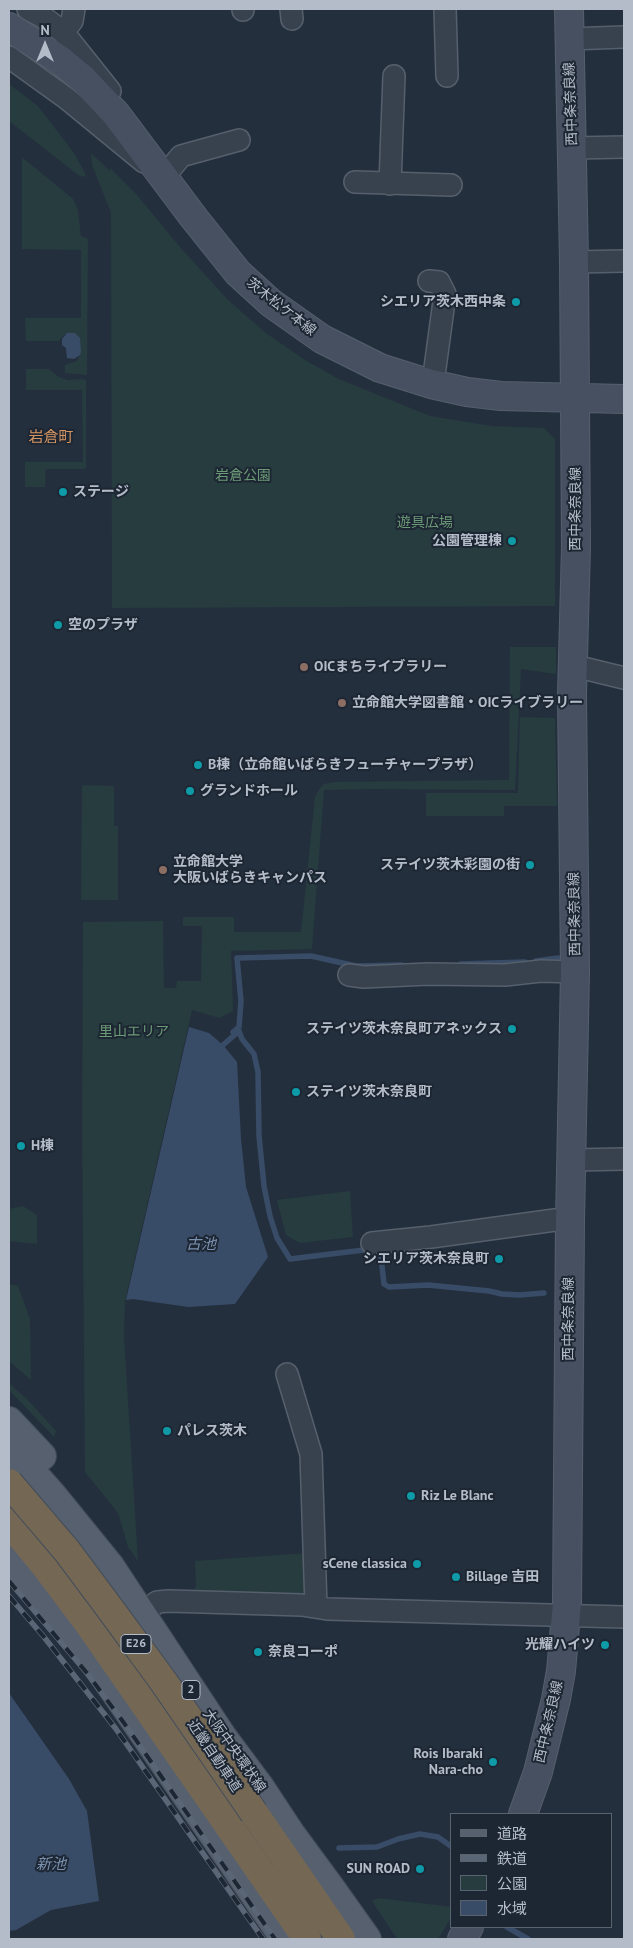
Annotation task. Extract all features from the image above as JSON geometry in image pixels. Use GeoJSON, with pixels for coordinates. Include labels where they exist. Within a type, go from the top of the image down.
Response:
{"type":"FeatureCollection","features":[{"type":"Feature","properties":{"kind":"highway","name":"近畿自動車道"},"geometry":{"type":"LineString","coordinates":[[9,1483],[67,1551],[163,1681],[340,1939]]}},
{"type":"Feature","properties":{"kind":"highway","name":"近畿自動車道"},"geometry":{"type":"LineString","coordinates":[[9,1522],[88,1623],[307,1939]]}},
{"type":"Feature","properties":{"kind":"main road"},"geometry":{"type":"LineString","coordinates":[[9,1421],[96,1519],[104,1558]]}},
{"type":"Feature","properties":{"kind":"main road","name":"大阪中央環状線"},"geometry":{"type":"LineString","coordinates":[[9,1446],[104,1558],[222,1736],[260,1787],[290,1834],[367,1939]]}},
{"type":"Feature","properties":{"kind":"main road"},"geometry":{"type":"LineString","coordinates":[[9,1558],[63,1622],[102,1673],[285,1939]]}},
{"type":"Feature","properties":{"kind":"street"},"geometry":{"type":"LineString","coordinates":[[28,9],[43,17],[63,32],[148,140],[163,178]]}},
{"type":"Feature","properties":{"kind":"street"},"geometry":{"type":"LineString","coordinates":[[63,32],[72,21],[74,9]]}},
{"type":"Feature","properties":{"kind":"street"},"geometry":{"type":"LineString","coordinates":[[445,9],[447,76]]}},
{"type":"Feature","properties":{"kind":"street","name":"西中条奈良線"},"geometry":{"type":"LineString","coordinates":[[523,1813],[538,1772],[550,1726],[561,1671],[567,1614],[570,1221],[575,972],[573,668],[576,565],[574,262],[569,9]]}},
{"type":"Feature","properties":{"kind":"street","name":"茨木松ケ本線"},"geometry":{"type":"LineString","coordinates":[[9,27],[60,60],[83,79],[116,114],[163,178],[238,273],[287,315],[322,339],[380,368],[431,384],[484,395],[624,398]]}},
{"type":"Feature","properties":{"kind":"street"},"geometry":{"type":"LineString","coordinates":[[569,39],[624,37]]}},
{"type":"Feature","properties":{"kind":"street"},"geometry":{"type":"LineString","coordinates":[[9,57],[66,98],[163,178]]}},
{"type":"Feature","properties":{"kind":"street"},"geometry":{"type":"LineString","coordinates":[[390,184],[394,76]]}},
{"type":"Feature","properties":{"kind":"street"},"geometry":{"type":"LineString","coordinates":[[163,178],[181,156],[239,140]]}},
{"type":"Feature","properties":{"kind":"street"},"geometry":{"type":"LineString","coordinates":[[572,148],[624,147]]}},
{"type":"Feature","properties":{"kind":"street"},"geometry":{"type":"LineString","coordinates":[[356,182],[451,185]]}},
{"type":"Feature","properties":{"kind":"street"},"geometry":{"type":"LineString","coordinates":[[574,262],[624,261]]}},
{"type":"Feature","properties":{"kind":"street"},"geometry":{"type":"LineString","coordinates":[[429,281],[439,282],[445,294],[431,384]]}},
{"type":"Feature","properties":{"kind":"street"},"geometry":{"type":"LineString","coordinates":[[573,668],[587,669],[624,678]]}},
{"type":"Feature","properties":{"kind":"street"},"geometry":{"type":"LineString","coordinates":[[349,975],[364,977],[575,972]]}},
{"type":"Feature","properties":{"kind":"street"},"geometry":{"type":"LineString","coordinates":[[572,1160],[624,1159]]}},
{"type":"Feature","properties":{"kind":"street"},"geometry":{"type":"LineString","coordinates":[[372,1243],[432,1237],[555,1220],[570,1221]]}},
{"type":"Feature","properties":{"kind":"street"},"geometry":{"type":"LineString","coordinates":[[287,1374],[311,1454],[316,1607]]}},
{"type":"Feature","properties":{"kind":"street"},"geometry":{"type":"LineString","coordinates":[[142,1615],[157,1602],[169,1601],[302,1605],[327,1609],[624,1616]]}},
{"type":"Feature","properties":{"kind":"street"},"geometry":{"type":"LineString","coordinates":[[222,1736],[247,1822],[328,1939]]}},
{"type":"Feature","properties":{"kind":"street"},"geometry":{"type":"LineString","coordinates":[[462,1939],[468,1928]]}},
{"type":"Feature","properties":{"kind":"green space"},"geometry":{"type":"Polygon","coordinates":[[[9,84],[38,106],[74,153],[86,175],[83,177],[78,175],[9,121],[9,84]]]}},
{"type":"Feature","properties":{"kind":"green space","name":"岩倉公園"},"geometry":{"type":"Polygon","coordinates":[[[91,153],[110,171],[110,168],[137,195],[180,247],[228,300],[266,333],[305,360],[339,379],[430,416],[492,426],[544,428],[555,439],[555,606],[112,608],[111,213],[92,165],[91,153]]]}},
{"type":"Feature","properties":{"kind":"green space"},"geometry":{"type":"Polygon","coordinates":[[[22,157],[73,199],[78,210],[81,236],[88,239],[87,375],[65,373],[65,365],[77,361],[81,352],[65,334],[59,341],[26,341],[25,318],[81,318],[81,250],[22,249],[22,157]]]}},
{"type":"Feature","properties":{"kind":"green space"},"geometry":{"type":"Polygon","coordinates":[[[26,369],[49,369],[59,377],[68,380],[86,380],[85,469],[46,469],[45,487],[25,487],[25,462],[83,462],[82,390],[26,390],[26,369]]]}},
{"type":"Feature","properties":{"kind":"green space","name":"里山エリア"},"geometry":{"type":"Polygon","coordinates":[[[510,647],[556,647],[556,674],[521,669],[515,790],[324,790],[312,949],[231,951],[233,1011],[219,1018],[192,1010],[125,1301],[124,1337],[138,1561],[128,1547],[118,1513],[85,1472],[82,1130],[83,922],[163,921],[164,988],[176,988],[177,981],[201,981],[202,926],[183,926],[183,917],[234,917],[234,932],[301,932],[315,797],[324,784],[334,782],[509,780],[510,647]]]}},
{"type":"Feature","properties":{"kind":"green space"},"geometry":{"type":"Polygon","coordinates":[[[520,717],[555,718],[557,806],[504,806],[504,816],[426,816],[426,793],[518,793],[520,717]]]}},
{"type":"Feature","properties":{"kind":"green space"},"geometry":{"type":"Polygon","coordinates":[[[82,785],[114,786],[114,826],[118,826],[118,900],[81,900],[82,785]]]}},
{"type":"Feature","properties":{"kind":"green space"},"geometry":{"type":"Polygon","coordinates":[[[350,1191],[353,1237],[300,1243],[286,1235],[277,1200],[350,1191]]]}},
{"type":"Feature","properties":{"kind":"green space"},"geometry":{"type":"Polygon","coordinates":[[[23,1206],[37,1215],[37,1244],[9,1241],[9,1209],[23,1206]]]}},
{"type":"Feature","properties":{"kind":"green space"},"geometry":{"type":"Polygon","coordinates":[[[9,1284],[18,1286],[30,1319],[31,1380],[9,1361],[9,1284]]]}},
{"type":"Feature","properties":{"kind":"green space"},"geometry":{"type":"Polygon","coordinates":[[[9,1383],[27,1399],[56,1431],[54,1437],[9,1390],[9,1383]]]}},
{"type":"Feature","properties":{"kind":"green space"},"geometry":{"type":"Polygon","coordinates":[[[307,1553],[309,1587],[299,1596],[192,1592],[196,1587],[195,1561],[307,1553]]]}},
{"type":"Feature","properties":{"kind":"green space"},"geometry":{"type":"Polygon","coordinates":[[[378,1898],[450,1907],[450,1919],[438,1939],[397,1939],[372,1901],[378,1898]]]}},
{"type":"Feature","properties":{"kind":"water"},"geometry":{"type":"Polygon","coordinates":[[[67,333],[75,333],[80,338],[81,352],[74,359],[67,358],[66,348],[62,345],[62,339],[67,333]]]}},
{"type":"Feature","properties":{"kind":"water","name":"古池"},"geometry":{"type":"Polygon","coordinates":[[[189,1027],[209,1033],[223,1045],[237,1062],[241,1139],[246,1187],[268,1257],[235,1304],[188,1307],[133,1299],[126,1300],[189,1027]]]}},
{"type":"Feature","properties":{"kind":"water","name":"新池"},"geometry":{"type":"Polygon","coordinates":[[[9,1693],[69,1779],[87,1811],[99,1901],[51,1910],[16,1930],[9,1931],[9,1693]]]}},
{"type":"Feature","properties":{"kind":"waterway"},"geometry":{"type":"LineString","coordinates":[[233,1032],[239,1027],[241,1001],[237,958],[311,956],[356,966],[402,965]]}},
{"type":"Feature","properties":{"kind":"waterway"},"geometry":{"type":"LineString","coordinates":[[536,961],[558,958]]}},
{"type":"Feature","properties":{"kind":"waterway"},"geometry":{"type":"LineString","coordinates":[[461,964],[525,962]]}},
{"type":"Feature","properties":{"kind":"waterway"},"geometry":{"type":"LineString","coordinates":[[223,1045],[239,1031],[242,1039],[254,1054],[258,1072],[259,1136],[264,1186],[277,1238],[290,1259],[380,1248],[384,1284],[389,1287],[428,1285],[502,1294],[544,1293]]}},
{"type":"Feature","properties":{"kind":"waterway"},"geometry":{"type":"LineString","coordinates":[[339,1848],[377,1847],[398,1839],[420,1834],[438,1837],[450,1846]]}},
{"type":"Feature","properties":{"kind":"waterway"},"geometry":{"type":"LineString","coordinates":[[509,1928],[528,1939]]}},
{"type":"Feature","properties":{"kind":"railway"},"geometry":{"type":"LineString","coordinates":[[9,1581],[87,1673],[275,1939]]}},
{"type":"Feature","properties":{"kind":"railway"},"geometry":{"type":"LineString","coordinates":[[9,1596],[44,1637],[116,1729],[263,1939]]}},
{"type":"Feature","properties":{"kind":"place","name":"シエリア茨木西中条"},"geometry":{"type":"Point","coordinates":[516,302]}},
{"type":"Feature","properties":{"kind":"place","name":"ステージ"},"geometry":{"type":"Point","coordinates":[63,492]}},
{"type":"Feature","properties":{"kind":"place","name":"公園管理棟"},"geometry":{"type":"Point","coordinates":[512,541]}},
{"type":"Feature","properties":{"kind":"place","name":"空のプラザ"},"geometry":{"type":"Point","coordinates":[58,625]}},
{"type":"Feature","properties":{"kind":"place","name":"OICまちライブラリー"},"geometry":{"type":"Point","coordinates":[304,667]}},
{"type":"Feature","properties":{"kind":"place","name":"立命館大学図書館・OICライブラリー"},"geometry":{"type":"Point","coordinates":[342,703]}},
{"type":"Feature","properties":{"kind":"place","name":"B棟（立命館いばらきフューチャープラザ）"},"geometry":{"type":"Point","coordinates":[198,765]}},
{"type":"Feature","properties":{"kind":"place","name":"グランドホール"},"geometry":{"type":"Point","coordinates":[190,791]}},
{"type":"Feature","properties":{"kind":"place","name":"ステイツ茨木彩園の街"},"geometry":{"type":"Point","coordinates":[530,865]}},
{"type":"Feature","properties":{"kind":"place","name":"立命館大学 大阪いばらきキャンパス"},"geometry":{"type":"Point","coordinates":[163,870]}},
{"type":"Feature","properties":{"kind":"place","name":"ステイツ茨木奈良町アネックス"},"geometry":{"type":"Point","coordinates":[512,1029]}},
{"type":"Feature","properties":{"kind":"place","name":"ステイツ茨木奈良町"},"geometry":{"type":"Point","coordinates":[296,1092]}},
{"type":"Feature","properties":{"kind":"place","name":"H棟"},"geometry":{"type":"Point","coordinates":[21,1146]}},
{"type":"Feature","properties":{"kind":"place","name":"シエリア茨木奈良町"},"geometry":{"type":"Point","coordinates":[499,1259]}},
{"type":"Feature","properties":{"kind":"place","name":"パレス茨木"},"geometry":{"type":"Point","coordinates":[167,1431]}},
{"type":"Feature","properties":{"kind":"place","name":"Riz Le Blanc"},"geometry":{"type":"Point","coordinates":[411,1496]}},
{"type":"Feature","properties":{"kind":"place","name":"sCene classica"},"geometry":{"type":"Point","coordinates":[417,1564]}},
{"type":"Feature","properties":{"kind":"place","name":"Billage 吉田"},"geometry":{"type":"Point","coordinates":[456,1577]}},
{"type":"Feature","properties":{"kind":"place","name":"光耀ハイツ"},"geometry":{"type":"Point","coordinates":[605,1645]}},
{"type":"Feature","properties":{"kind":"place","name":"奈良コーポ"},"geometry":{"type":"Point","coordinates":[258,1652]}},
{"type":"Feature","properties":{"kind":"place","name":"Rois Ibaraki Nara-cho"},"geometry":{"type":"Point","coordinates":[493,1762]}},
{"type":"Feature","properties":{"kind":"place","name":"SUN ROAD"},"geometry":{"type":"Point","coordinates":[420,1869]}},
{"type":"Feature","properties":{"kind":"district","name":"岩倉町"},"geometry":{"type":"Point","coordinates":[51,438]}},
{"type":"Feature","properties":{"kind":"park label","name":"遊具広場"},"geometry":{"type":"Point","coordinates":[425,523]}}]}
